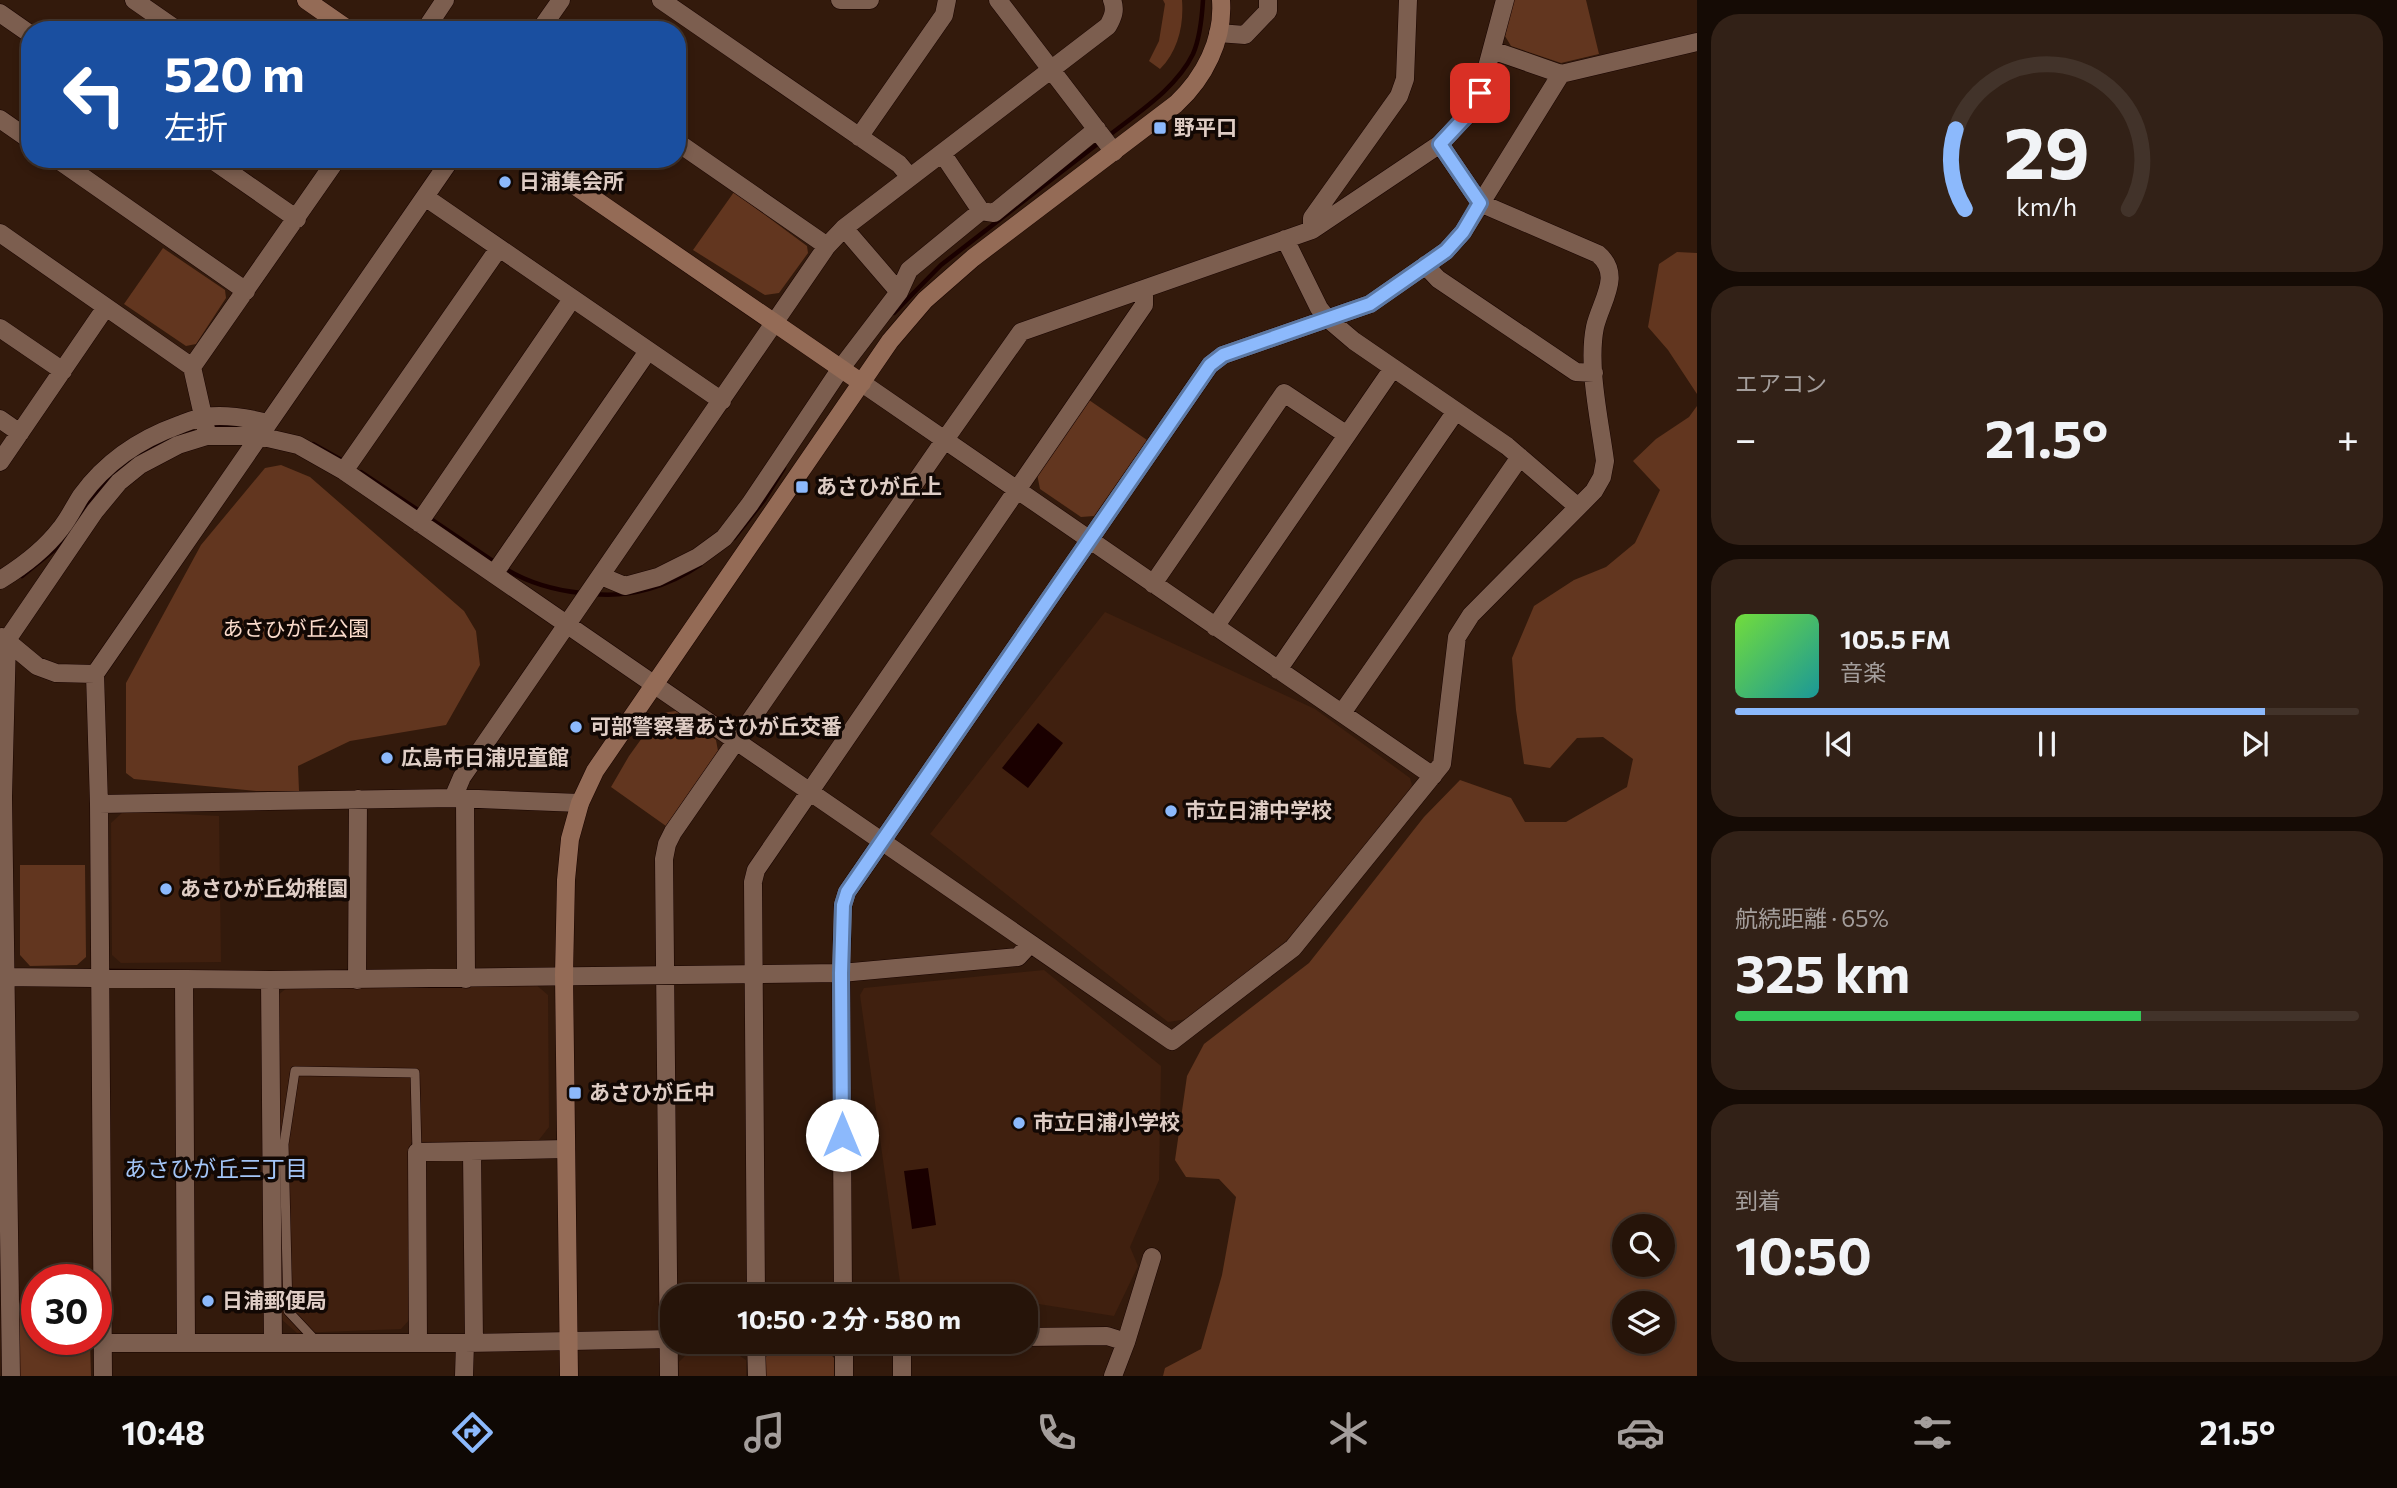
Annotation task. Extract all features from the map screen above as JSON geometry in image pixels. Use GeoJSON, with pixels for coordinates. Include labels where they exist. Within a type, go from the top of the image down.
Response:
{"type":"FeatureCollection","features":[{"type":"Feature","properties":{"kind":"street"},"geometry":{"type":"LineString","coordinates":[[9,0],[0,13],[21,28]]}},
{"type":"Feature","properties":{"kind":"street"},"geometry":{"type":"LineString","coordinates":[[134,0],[164,21]]}},
{"type":"Feature","properties":{"kind":"street"},"geometry":{"type":"LineString","coordinates":[[306,0],[336,21]]}},
{"type":"Feature","properties":{"kind":"street"},"geometry":{"type":"LineString","coordinates":[[431,21],[445,0]]}},
{"type":"Feature","properties":{"kind":"street"},"geometry":{"type":"LineString","coordinates":[[546,21],[561,0]]}},
{"type":"Feature","properties":{"kind":"street"},"geometry":{"type":"LineString","coordinates":[[661,0],[899,164],[911,177]]}},
{"type":"Feature","properties":{"kind":"street"},"geometry":{"type":"LineString","coordinates":[[841,0],[870,0]]}},
{"type":"Feature","properties":{"kind":"street"},"geometry":{"type":"LineString","coordinates":[[859,137],[944,15],[947,0]]}},
{"type":"Feature","properties":{"kind":"street"},"geometry":{"type":"LineString","coordinates":[[998,0],[1114,152]]}},
{"type":"Feature","properties":{"kind":"street"},"geometry":{"type":"LineString","coordinates":[[466,979],[459,798],[462,777],[827,246],[844,228],[1108,26],[1114,16],[1115,7],[1112,0]]}},
{"type":"Feature","properties":{"kind":"street"},"geometry":{"type":"LineString","coordinates":[[569,1376],[564,975],[567,866],[570,839],[580,803],[595,771],[890,341],[925,300],[973,258],[1114,152],[1194,87],[1210,58],[1218,33],[1221,0]]}},
{"type":"Feature","properties":{"kind":"street"},"geometry":{"type":"LineString","coordinates":[[1218,33],[1245,35],[1268,11],[1268,0]]}},
{"type":"Feature","properties":{"kind":"street"},"geometry":{"type":"LineString","coordinates":[[1312,230],[1312,218],[1399,96],[1405,79],[1408,0]]}},
{"type":"Feature","properties":{"kind":"street"},"geometry":{"type":"LineString","coordinates":[[670,1284],[664,859],[673,832],[1021,332],[1312,230],[1440,144],[1469,113],[1480,93],[1505,0]]}},
{"type":"Feature","properties":{"kind":"street"},"geometry":{"type":"LineString","coordinates":[[1492,50],[1561,74],[1697,43]]}},
{"type":"Feature","properties":{"kind":"street"},"geometry":{"type":"LineString","coordinates":[[844,1284],[841,973],[843,905],[847,892],[1210,365],[1223,355],[1370,304],[1446,251],[1463,232],[1561,74]]}},
{"type":"Feature","properties":{"kind":"street"},"geometry":{"type":"LineString","coordinates":[[0,120],[21,134]]}},
{"type":"Feature","properties":{"kind":"street"},"geometry":{"type":"LineString","coordinates":[[942,153],[981,211],[994,213],[1097,129]]}},
{"type":"Feature","properties":{"kind":"street"},"geometry":{"type":"LineString","coordinates":[[0,580],[42,550],[62,527],[81,496],[128,450],[159,432],[203,417],[242,417],[344,471],[1172,1041],[1293,948],[1433,776],[1442,764],[1457,637],[1461,628],[1578,507],[1602,477],[1605,461],[1591,352],[1595,326],[1611,279],[1610,270],[1598,254],[1480,203],[1440,144]]}},
{"type":"Feature","properties":{"kind":"street"},"geometry":{"type":"LineString","coordinates":[[686,148],[827,246]]}},
{"type":"Feature","properties":{"kind":"street"},"geometry":{"type":"LineString","coordinates":[[70,168],[246,290]]}},
{"type":"Feature","properties":{"kind":"street"},"geometry":{"type":"LineString","coordinates":[[224,168],[297,219]]}},
{"type":"Feature","properties":{"kind":"street"},"geometry":{"type":"LineString","coordinates":[[192,367],[331,168]]}},
{"type":"Feature","properties":{"kind":"street"},"geometry":{"type":"LineString","coordinates":[[102,1264],[99,804],[95,674],[444,168]]}},
{"type":"Feature","properties":{"kind":"street"},"geometry":{"type":"LineString","coordinates":[[549,168],[1433,776]]}},
{"type":"Feature","properties":{"kind":"street"},"geometry":{"type":"LineString","coordinates":[[425,197],[722,401]]}},
{"type":"Feature","properties":{"kind":"street"},"geometry":{"type":"LineString","coordinates":[[601,576],[625,586],[657,578],[698,557],[724,538],[750,504],[841,368],[899,292],[909,270],[981,211]]}},
{"type":"Feature","properties":{"kind":"street"},"geometry":{"type":"LineString","coordinates":[[844,228],[899,292]]}},
{"type":"Feature","properties":{"kind":"street"},"geometry":{"type":"LineString","coordinates":[[0,233],[192,367],[207,436]]}},
{"type":"Feature","properties":{"kind":"street"},"geometry":{"type":"LineString","coordinates":[[1285,239],[1319,308],[1327,318],[1354,341],[1520,457],[1578,507]]}},
{"type":"Feature","properties":{"kind":"street"},"geometry":{"type":"LineString","coordinates":[[344,471],[499,248]]}},
{"type":"Feature","properties":{"kind":"street"},"geometry":{"type":"LineString","coordinates":[[1425,265],[1438,279],[1576,372],[1594,373]]}},
{"type":"Feature","properties":{"kind":"street"},"geometry":{"type":"LineString","coordinates":[[756,1284],[753,881],[756,870],[1143,305],[1144,289]]}},
{"type":"Feature","properties":{"kind":"street"},"geometry":{"type":"LineString","coordinates":[[419,523],[572,299]]}},
{"type":"Feature","properties":{"kind":"street"},"geometry":{"type":"LineString","coordinates":[[0,463],[106,307]]}},
{"type":"Feature","properties":{"kind":"street"},"geometry":{"type":"LineString","coordinates":[[0,328],[63,371]]}},
{"type":"Feature","properties":{"kind":"street"},"geometry":{"type":"LineString","coordinates":[[494,574],[648,351]]}},
{"type":"Feature","properties":{"kind":"street"},"geometry":{"type":"LineString","coordinates":[[1215,627],[1393,368]]}},
{"type":"Feature","properties":{"kind":"street"},"geometry":{"type":"LineString","coordinates":[[1153,584],[1284,394],[1347,435]]}},
{"type":"Feature","properties":{"kind":"street"},"geometry":{"type":"LineString","coordinates":[[1278,670],[1456,411]]}},
{"type":"Feature","properties":{"kind":"street"},"geometry":{"type":"LineString","coordinates":[[0,419],[20,433]]}},
{"type":"Feature","properties":{"kind":"street"},"geometry":{"type":"LineString","coordinates":[[12,1376],[2,890],[4,638],[95,511],[119,482],[149,460],[178,445],[207,436],[264,429]]}},
{"type":"Feature","properties":{"kind":"street"},"geometry":{"type":"LineString","coordinates":[[1342,713],[1520,457]]}},
{"type":"Feature","properties":{"kind":"street"},"geometry":{"type":"LineString","coordinates":[[4,638],[37,666],[55,673],[95,674]]}},
{"type":"Feature","properties":{"kind":"street"},"geometry":{"type":"LineString","coordinates":[[99,804],[459,798],[580,803]]}},
{"type":"Feature","properties":{"kind":"street"},"geometry":{"type":"LineString","coordinates":[[357,980],[358,799]]}},
{"type":"Feature","properties":{"kind":"street"},"geometry":{"type":"LineString","coordinates":[[3,976],[357,980],[841,973],[1018,957],[1030,944]]}},
{"type":"Feature","properties":{"kind":"street"},"geometry":{"type":"LineString","coordinates":[[184,979],[186,1343]]}},
{"type":"Feature","properties":{"kind":"street"},"geometry":{"type":"LineString","coordinates":[[270,980],[273,1343]]}},
{"type":"Feature","properties":{"kind":"street"},"geometry":{"type":"LineString","coordinates":[[418,1343],[417,1152],[566,1149]]}},
{"type":"Feature","properties":{"kind":"street"},"geometry":{"type":"LineString","coordinates":[[464,1376],[469,1343],[472,1151]]}},
{"type":"Feature","properties":{"kind":"street"},"geometry":{"type":"LineString","coordinates":[[1113,1376],[1152,1257]]}},
{"type":"Feature","properties":{"kind":"street"},"geometry":{"type":"LineString","coordinates":[[1038,1336],[1107,1336],[1126,1342]]}},
{"type":"Feature","properties":{"kind":"street"},"geometry":{"type":"LineString","coordinates":[[112,1343],[469,1343],[660,1339]]}},
{"type":"Feature","properties":{"kind":"street"},"geometry":{"type":"LineString","coordinates":[[669,1376],[670,1354]]}},
{"type":"Feature","properties":{"kind":"street"},"geometry":{"type":"LineString","coordinates":[[756,1354],[757,1376]]}},
{"type":"Feature","properties":{"kind":"street"},"geometry":{"type":"LineString","coordinates":[[844,1354],[844,1376]]}},
{"type":"Feature","properties":{"kind":"street"},"geometry":{"type":"LineString","coordinates":[[902,1354],[902,1376]]}},
{"type":"Feature","properties":{"kind":"street"},"geometry":{"type":"LineString","coordinates":[[103,1355],[103,1376]]}},
{"type":"Feature","properties":{"kind":"lane"},"geometry":{"type":"LineString","coordinates":[[318,1343],[288,1311],[284,1144],[295,1071],[415,1073],[417,1152]]}},
{"type":"Feature","properties":{"kind":"shaded area","name":"市立日浦中学校"},"geometry":{"type":"Polygon","coordinates":[[[1105,612],[1315,709],[1410,778],[1413,789],[1287,940],[1188,1019],[1168,1022],[930,834],[1105,612]]]}},
{"type":"Feature","properties":{"kind":"shaded area"},"geometry":{"type":"Polygon","coordinates":[[[1038,723],[1063,743],[1028,788],[1002,768],[1038,723]]]}},
{"type":"Feature","properties":{"kind":"shaded area","name":"あさひが丘幼稚園"},"geometry":{"type":"Polygon","coordinates":[[[124,811],[219,816],[221,962],[121,963],[112,955],[111,823],[124,811]]]}},
{"type":"Feature","properties":{"kind":"shaded area","name":"市立日浦小学校"},"geometry":{"type":"Polygon","coordinates":[[[1044,970],[1161,1066],[1159,1180],[1130,1247],[1138,1266],[1114,1316],[1038,1304],[1038,1284],[900,1282],[860,995],[864,988],[1044,970]]]}},
{"type":"Feature","properties":{"kind":"shaded area"},"geometry":{"type":"Polygon","coordinates":[[[534,983],[548,995],[549,1127],[538,1141],[411,1142],[411,1318],[401,1329],[297,1333],[280,1318],[276,997],[290,985],[534,983]]]}},
{"type":"Feature","properties":{"kind":"shaded area"},"geometry":{"type":"Polygon","coordinates":[[[928,1168],[936,1225],[912,1229],[904,1171],[928,1168]]]}},
{"type":"Feature","properties":{"kind":"shaded area"},"geometry":{"type":"Polygon","coordinates":[[[687,1354],[737,1354],[746,1360],[746,1376],[679,1376],[679,1362],[687,1354]]]}},
{"type":"Feature","properties":{"kind":"green space"},"geometry":{"type":"Polygon","coordinates":[[[1163,0],[1182,0],[1182,9],[1181,28],[1175,46],[1160,69],[1149,61],[1159,41],[1165,4],[1163,0]]]}},
{"type":"Feature","properties":{"kind":"green space"},"geometry":{"type":"Polygon","coordinates":[[[1513,0],[1586,0],[1599,54],[1561,63],[1511,46],[1505,36],[1513,0]]]}},
{"type":"Feature","properties":{"kind":"green space"},"geometry":{"type":"Polygon","coordinates":[[[734,192],[807,246],[808,253],[779,293],[765,295],[693,250],[734,192]]]}},
{"type":"Feature","properties":{"kind":"green space"},"geometry":{"type":"Polygon","coordinates":[[[163,248],[225,290],[226,298],[196,344],[186,346],[124,304],[163,248]]]}},
{"type":"Feature","properties":{"kind":"green space"},"geometry":{"type":"Polygon","coordinates":[[[1677,252],[1697,253],[1697,394],[1668,350],[1648,327],[1659,264],[1677,252]]]}},
{"type":"Feature","properties":{"kind":"green space"},"geometry":{"type":"Polygon","coordinates":[[[1089,400],[1147,440],[1094,516],[1081,517],[1040,489],[1037,474],[1089,400]]]}},
{"type":"Feature","properties":{"kind":"green space"},"geometry":{"type":"Polygon","coordinates":[[[1697,406],[1697,1376],[1163,1376],[1165,1368],[1201,1349],[1222,1275],[1236,1197],[1219,1179],[1186,1177],[1175,1160],[1187,1076],[1204,1044],[1309,963],[1424,817],[1460,780],[1511,798],[1525,822],[1566,822],[1627,787],[1633,759],[1603,737],[1577,738],[1550,768],[1524,764],[1512,658],[1534,606],[1574,580],[1606,567],[1635,543],[1660,490],[1633,461],[1656,439],[1689,417],[1697,406]]]}},
{"type":"Feature","properties":{"kind":"green space","name":"あさひが丘公園"},"geometry":{"type":"Polygon","coordinates":[[[281,465],[310,477],[464,611],[476,631],[480,665],[446,725],[350,741],[298,766],[299,791],[256,791],[134,779],[126,773],[126,683],[201,545],[265,468],[281,465]]]}},
{"type":"Feature","properties":{"kind":"green space"},"geometry":{"type":"Polygon","coordinates":[[[676,711],[716,740],[718,751],[666,826],[611,787],[629,756],[660,713],[676,711]]]}},
{"type":"Feature","properties":{"kind":"green space"},"geometry":{"type":"Polygon","coordinates":[[[20,865],[85,865],[86,957],[77,965],[30,966],[20,955],[20,865]]]}},
{"type":"Feature","properties":{"kind":"green space"},"geometry":{"type":"Polygon","coordinates":[[[19,1314],[21,1355],[90,1355],[91,1376],[19,1376],[19,1314]]]}},
{"type":"Feature","properties":{"kind":"green space"},"geometry":{"type":"Polygon","coordinates":[[[768,1354],[830,1354],[834,1358],[834,1376],[765,1376],[765,1358],[768,1354]]]}},
{"type":"Feature","properties":{"kind":"waterway"},"geometry":{"type":"LineString","coordinates":[[1107,137],[1155,100],[1186,67],[1197,41],[1203,0]]}},
{"type":"Feature","properties":{"kind":"waterway"},"geometry":{"type":"LineString","coordinates":[[894,313],[941,265],[1100,142]]}},
{"type":"Feature","properties":{"kind":"waterway"},"geometry":{"type":"LineString","coordinates":[[211,428],[241,426]]}},
{"type":"Feature","properties":{"kind":"waterway"},"geometry":{"type":"LineString","coordinates":[[72,528],[93,496],[128,462],[152,446],[192,432]]}},
{"type":"Feature","properties":{"kind":"waterway"},"geometry":{"type":"LineString","coordinates":[[313,444],[345,462]]}},
{"type":"Feature","properties":{"kind":"waterway"},"geometry":{"type":"LineString","coordinates":[[734,538],[764,500],[784,468]]}},
{"type":"Feature","properties":{"kind":"waterway"},"geometry":{"type":"LineString","coordinates":[[361,472],[421,512]]}},
{"type":"Feature","properties":{"kind":"waterway"},"geometry":{"type":"LineString","coordinates":[[428,517],[496,563]]}},
{"type":"Feature","properties":{"kind":"waterway"},"geometry":{"type":"LineString","coordinates":[[22,576],[62,540]]}},
{"type":"Feature","properties":{"kind":"waterway"},"geometry":{"type":"LineString","coordinates":[[593,594],[621,594],[649,589],[676,579],[700,565]]}},
{"type":"Feature","properties":{"kind":"waterway"},"geometry":{"type":"LineString","coordinates":[[504,568],[541,585],[581,593]]}},
{"type":"Feature","properties":{"kind":"place","name":"野平口"},"geometry":{"type":"Point","coordinates":[1160,128]}},
{"type":"Feature","properties":{"kind":"place","name":"日浦集会所"},"geometry":{"type":"Point","coordinates":[505,182]}},
{"type":"Feature","properties":{"kind":"place","name":"あさひが丘上"},"geometry":{"type":"Point","coordinates":[802,487]}},
{"type":"Feature","properties":{"kind":"place","name":"可部警察署あさひが丘交番"},"geometry":{"type":"Point","coordinates":[576,727]}},
{"type":"Feature","properties":{"kind":"place","name":"広島市日浦児童館"},"geometry":{"type":"Point","coordinates":[387,758]}},
{"type":"Feature","properties":{"kind":"place","name":"市立日浦中学校"},"geometry":{"type":"Point","coordinates":[1171,811]}},
{"type":"Feature","properties":{"kind":"place","name":"あさひが丘幼稚園"},"geometry":{"type":"Point","coordinates":[166,889]}},
{"type":"Feature","properties":{"kind":"place","name":"あさひが丘中"},"geometry":{"type":"Point","coordinates":[575,1093]}},
{"type":"Feature","properties":{"kind":"place","name":"市立日浦小学校"},"geometry":{"type":"Point","coordinates":[1019,1123]}},
{"type":"Feature","properties":{"kind":"place","name":"日浦郵便局"},"geometry":{"type":"Point","coordinates":[208,1301]}},
{"type":"Feature","properties":{"kind":"district","name":"あさひが丘三丁目"},"geometry":{"type":"Point","coordinates":[216,1169]}},
{"type":"Feature","properties":{"kind":"route"},"geometry":{"type":"LineString","coordinates":[[842,1135],[841,973],[843,905],[847,892],[1210,365],[1223,355],[1246,346],[1370,304],[1446,251],[1463,232],[1480,203],[1440,144],[1469,113],[1480,93]]}}]}
